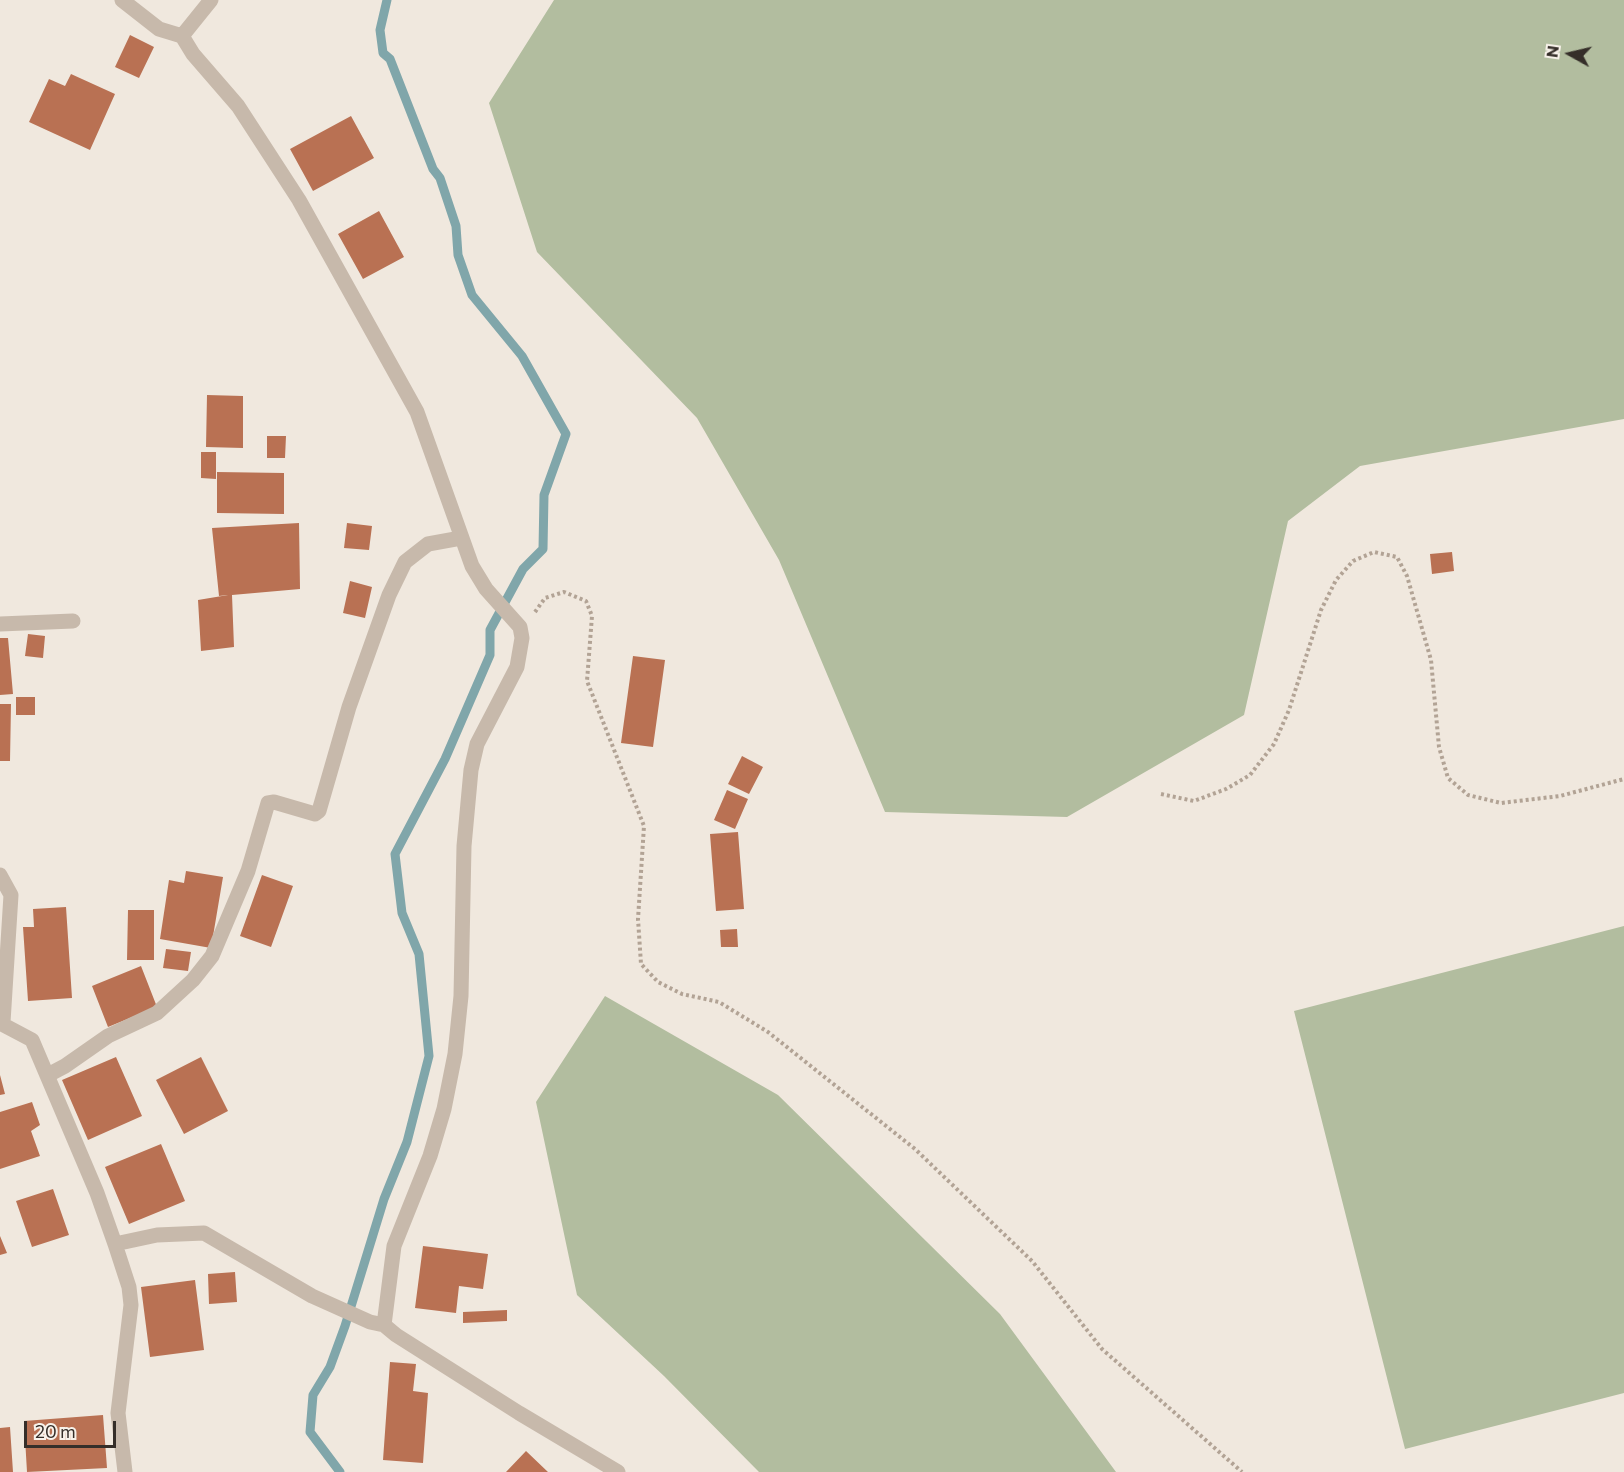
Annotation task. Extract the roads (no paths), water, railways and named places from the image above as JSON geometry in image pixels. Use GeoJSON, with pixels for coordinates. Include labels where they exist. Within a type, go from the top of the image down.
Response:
{"type":"FeatureCollection","features":[{"type":"Feature","properties":{"kind":"street"},"geometry":{"type":"LineString","coordinates":[[122,0],[159,29],[182,36],[193,54],[238,106],[299,200],[417,412],[472,566],[486,589],[517,624],[522,651],[517,667],[477,744],[471,770],[464,846],[461,996],[455,1054],[444,1108],[430,1156],[394,1246],[377,1323]]}},
{"type":"Feature","properties":{"kind":"street"},"geometry":{"type":"LineString","coordinates":[[182,36],[211,0]]}},
{"type":"Feature","properties":{"kind":"street"},"geometry":{"type":"LineString","coordinates":[[48,1075],[108,1036],[157,1013],[193,980],[212,956],[248,871],[268,803],[274,802],[315,814],[320,811],[349,707],[389,595],[405,562],[428,544],[461,538]]}},
{"type":"Feature","properties":{"kind":"street"},"geometry":{"type":"LineString","coordinates":[[0,624],[74,621]]}},
{"type":"Feature","properties":{"kind":"street"},"geometry":{"type":"LineString","coordinates":[[0,875],[11,895],[2,1022],[32,1040],[115,1244],[129,1287],[131,1305],[118,1413],[124,1472]]}},
{"type":"Feature","properties":{"kind":"street"},"geometry":{"type":"LineString","coordinates":[[115,1244],[157,1236],[204,1233],[312,1296],[377,1323],[519,1413],[618,1472]]}},
{"type":"Feature","properties":{"kind":"waterway"},"geometry":{"type":"LineString","coordinates":[[340,1472],[310,1432],[313,1395],[330,1367],[345,1326],[384,1199],[407,1142],[429,1056],[419,954],[402,913],[395,854],[445,759],[490,655],[490,630],[523,569],[543,549],[544,495],[566,434],[522,356],[472,295],[458,255],[456,226],[440,178],[433,169],[390,59],[383,53],[380,30],[387,0]]}}]}
